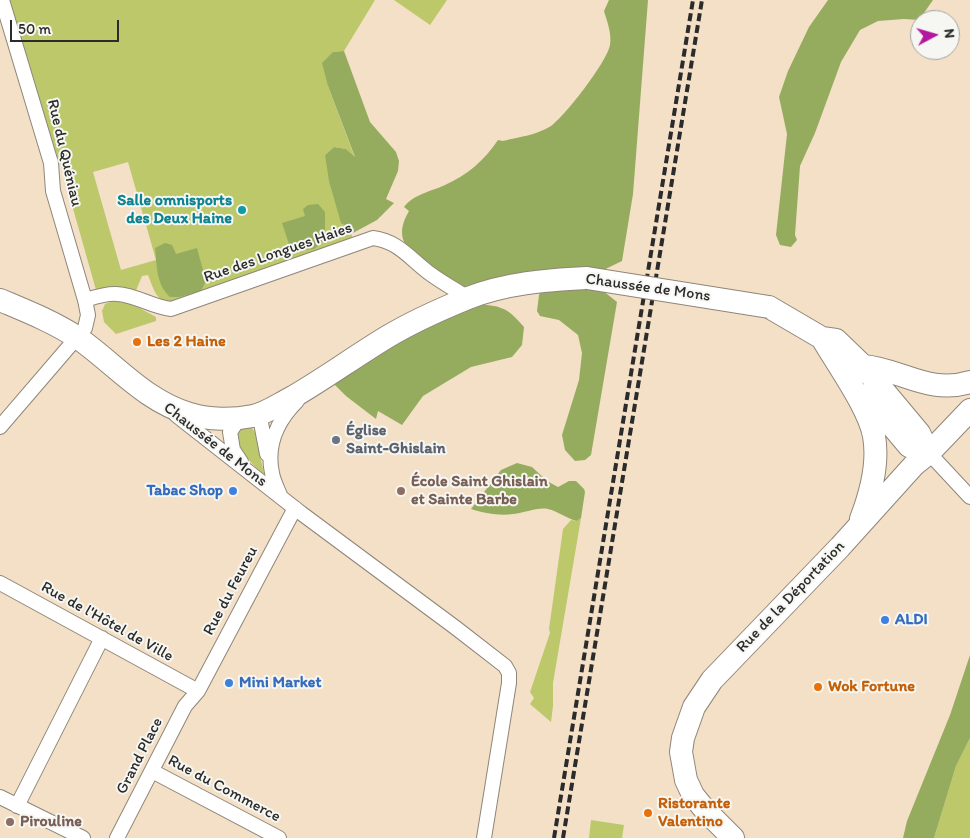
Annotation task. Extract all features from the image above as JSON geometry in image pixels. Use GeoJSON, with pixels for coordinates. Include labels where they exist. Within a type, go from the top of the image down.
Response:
{"type":"FeatureCollection","features":[{"type":"Feature","properties":{"kind":"main road","name":"Chaussée de Mons"},"geometry":{"type":"LineString","coordinates":[[0,300],[41,318],[78,338],[149,394],[168,405],[189,414],[214,418],[247,416],[275,407],[388,337],[468,298],[534,281],[587,278],[769,307],[822,338],[836,340],[863,366],[919,433],[929,453]]}},
{"type":"Feature","properties":{"kind":"main road","name":"Chaussée de Mons"},"geometry":{"type":"LineString","coordinates":[[822,338],[868,417],[874,436],[875,462],[870,496],[857,527]]}},
{"type":"Feature","properties":{"kind":"main road","name":"Chaussée de Mons"},"geometry":{"type":"LineString","coordinates":[[838,365],[907,444],[929,453]]}},
{"type":"Feature","properties":{"kind":"main road"},"geometry":{"type":"LineString","coordinates":[[863,366],[873,367],[930,384],[950,386],[970,382]]}},
{"type":"Feature","properties":{"kind":"main road","name":"Rue de la Déportation"},"geometry":{"type":"LineString","coordinates":[[733,838],[705,810],[693,795],[686,780],[682,759],[683,738],[694,708],[712,680],[914,465],[929,453],[970,410]]}},
{"type":"Feature","properties":{"kind":"street","name":"Rue du Quéniau"},"geometry":{"type":"LineString","coordinates":[[2,0],[52,163],[53,191],[85,300],[88,315],[85,328],[78,338]]}},
{"type":"Feature","properties":{"kind":"street","name":"Rue des Longues Haies"},"geometry":{"type":"LineString","coordinates":[[85,300],[116,294],[171,309],[374,238],[384,239],[394,244],[431,274],[468,298]]}},
{"type":"Feature","properties":{"kind":"street"},"geometry":{"type":"LineString","coordinates":[[0,427],[78,338]]}},
{"type":"Feature","properties":{"kind":"street","name":"Chaussée de Mons"},"geometry":{"type":"LineString","coordinates":[[272,474],[272,452],[275,432],[287,411],[311,386]]}},
{"type":"Feature","properties":{"kind":"street","name":"Chaussée de Mons"},"geometry":{"type":"LineString","coordinates":[[149,394],[295,508],[492,654],[505,666],[509,683],[484,838]]}},
{"type":"Feature","properties":{"kind":"street","name":"Chaussée de Mons"},"geometry":{"type":"LineString","coordinates":[[247,416],[261,423],[272,474],[280,496]]}},
{"type":"Feature","properties":{"kind":"street"},"geometry":{"type":"LineString","coordinates":[[246,469],[233,450],[230,432],[247,416]]}},
{"type":"Feature","properties":{"kind":"street"},"geometry":{"type":"LineString","coordinates":[[929,453],[970,497]]}},
{"type":"Feature","properties":{"kind":"street","name":"Rue du Feureu"},"geometry":{"type":"LineString","coordinates":[[198,691],[295,508]]}},
{"type":"Feature","properties":{"kind":"street","name":"Rue de l'Hôtel de Ville"},"geometry":{"type":"LineString","coordinates":[[0,583],[198,691]]}},
{"type":"Feature","properties":{"kind":"street"},"geometry":{"type":"LineString","coordinates":[[17,806],[102,638]]}},
{"type":"Feature","properties":{"kind":"street","name":"Grand Place"},"geometry":{"type":"LineString","coordinates":[[117,838],[185,706],[198,691]]}},
{"type":"Feature","properties":{"kind":"street","name":"Rue du Commerce"},"geometry":{"type":"LineString","coordinates":[[152,771],[279,838]]}},
{"type":"Feature","properties":{"kind":"street"},"geometry":{"type":"LineString","coordinates":[[0,797],[83,838]]}},
{"type":"Feature","properties":{"kind":"green space"},"geometry":{"type":"Polygon","coordinates":[[[2,0],[375,0],[344,51],[333,52],[328,86],[355,158],[346,149],[334,147],[325,155],[355,245],[177,307],[157,296],[148,275],[142,276],[135,293],[96,290],[59,159],[51,163],[2,0]],[[128,162],[93,172],[121,270],[156,260],[128,162]]]}},
{"type":"Feature","properties":{"kind":"green space"},"geometry":{"type":"Polygon","coordinates":[[[394,0],[447,0],[430,25],[394,0]]]}},
{"type":"Feature","properties":{"kind":"green space"},"geometry":{"type":"Polygon","coordinates":[[[609,0],[648,0],[633,194],[622,261],[587,278],[617,302],[591,455],[585,460],[575,461],[565,450],[562,435],[579,380],[582,353],[578,335],[559,320],[540,316],[537,311],[539,295],[545,280],[468,298],[406,246],[402,228],[409,211],[404,207],[413,199],[468,172],[481,161],[498,140],[503,141],[540,132],[551,126],[566,112],[585,88],[607,53],[610,45],[610,36],[604,11],[609,0]]]}},
{"type":"Feature","properties":{"kind":"green space"},"geometry":{"type":"Polygon","coordinates":[[[828,0],[933,0],[926,10],[910,10],[910,19],[878,21],[860,30],[841,62],[815,133],[800,166],[795,235],[797,240],[791,247],[780,245],[776,235],[787,134],[779,97],[788,71],[809,27],[828,0]]]}},
{"type":"Feature","properties":{"kind":"green space"},"geometry":{"type":"Polygon","coordinates":[[[344,51],[370,122],[396,152],[399,161],[398,171],[386,199],[394,203],[377,220],[351,234],[350,228],[341,223],[329,181],[325,155],[334,147],[346,149],[355,157],[328,86],[322,63],[333,52],[344,51]]]}},
{"type":"Feature","properties":{"kind":"green space"},"geometry":{"type":"Polygon","coordinates":[[[318,204],[325,212],[325,240],[314,249],[297,251],[289,244],[282,223],[305,216],[303,209],[308,205],[318,204]]]}},
{"type":"Feature","properties":{"kind":"green space"},"geometry":{"type":"Polygon","coordinates":[[[165,243],[172,245],[176,254],[197,248],[206,281],[201,291],[179,297],[170,297],[165,292],[158,274],[155,248],[165,243]]]}},
{"type":"Feature","properties":{"kind":"green space"},"geometry":{"type":"Polygon","coordinates":[[[113,301],[132,304],[156,317],[156,321],[116,334],[104,322],[102,311],[105,304],[113,301]]]}},
{"type":"Feature","properties":{"kind":"green space"},"geometry":{"type":"Polygon","coordinates":[[[474,304],[502,308],[512,315],[524,327],[522,345],[512,357],[471,367],[423,396],[402,425],[378,411],[376,419],[346,396],[326,376],[474,304]]]}},
{"type":"Feature","properties":{"kind":"green space"},"geometry":{"type":"Polygon","coordinates":[[[250,426],[255,432],[264,474],[249,460],[239,442],[238,428],[250,426]]]}},
{"type":"Feature","properties":{"kind":"green space"},"geometry":{"type":"Polygon","coordinates":[[[517,463],[532,467],[547,481],[558,487],[569,481],[576,481],[585,492],[581,518],[577,521],[552,510],[544,509],[502,515],[471,509],[501,470],[517,463]]]}},
{"type":"Feature","properties":{"kind":"green space"},"geometry":{"type":"Polygon","coordinates":[[[581,518],[553,683],[551,722],[530,704],[534,698],[530,692],[550,633],[563,529],[571,520],[577,521],[581,518]]]}},
{"type":"Feature","properties":{"kind":"green space"},"geometry":{"type":"Polygon","coordinates":[[[970,655],[970,738],[956,766],[934,838],[903,838],[907,821],[950,715],[970,655]]]}},
{"type":"Feature","properties":{"kind":"green space"},"geometry":{"type":"Polygon","coordinates":[[[970,738],[970,838],[934,838],[956,766],[970,738]]]}},
{"type":"Feature","properties":{"kind":"green space"},"geometry":{"type":"Polygon","coordinates":[[[591,820],[624,825],[622,838],[589,838],[591,820]]]}},
{"type":"Feature","properties":{"kind":"railway"},"geometry":{"type":"LineString","coordinates":[[554,838],[693,0]]}},
{"type":"Feature","properties":{"kind":"railway"},"geometry":{"type":"LineString","coordinates":[[563,838],[702,0]]}},
{"type":"Feature","properties":{"kind":"place","name":"Salle omnisports des Deux Haine"},"geometry":{"type":"Point","coordinates":[242,210]}},
{"type":"Feature","properties":{"kind":"place","name":"Les 2 Haine"},"geometry":{"type":"Point","coordinates":[137,342]}},
{"type":"Feature","properties":{"kind":"place","name":"Église Saint-Ghislain"},"geometry":{"type":"Point","coordinates":[336,440]}},
{"type":"Feature","properties":{"kind":"place","name":"Tabac Shop"},"geometry":{"type":"Point","coordinates":[233,491]}},
{"type":"Feature","properties":{"kind":"place","name":"École Saint Ghislain et Sainte Barbe"},"geometry":{"type":"Point","coordinates":[401,491]}},
{"type":"Feature","properties":{"kind":"place","name":"ALDI"},"geometry":{"type":"Point","coordinates":[885,620]}},
{"type":"Feature","properties":{"kind":"place","name":"Mini Market"},"geometry":{"type":"Point","coordinates":[229,683]}},
{"type":"Feature","properties":{"kind":"place","name":"Wok Fortune"},"geometry":{"type":"Point","coordinates":[818,687]}},
{"type":"Feature","properties":{"kind":"place","name":"Ristorante Valentino"},"geometry":{"type":"Point","coordinates":[648,813]}},
{"type":"Feature","properties":{"kind":"place","name":"Pirouline"},"geometry":{"type":"Point","coordinates":[10,822]}}]}
